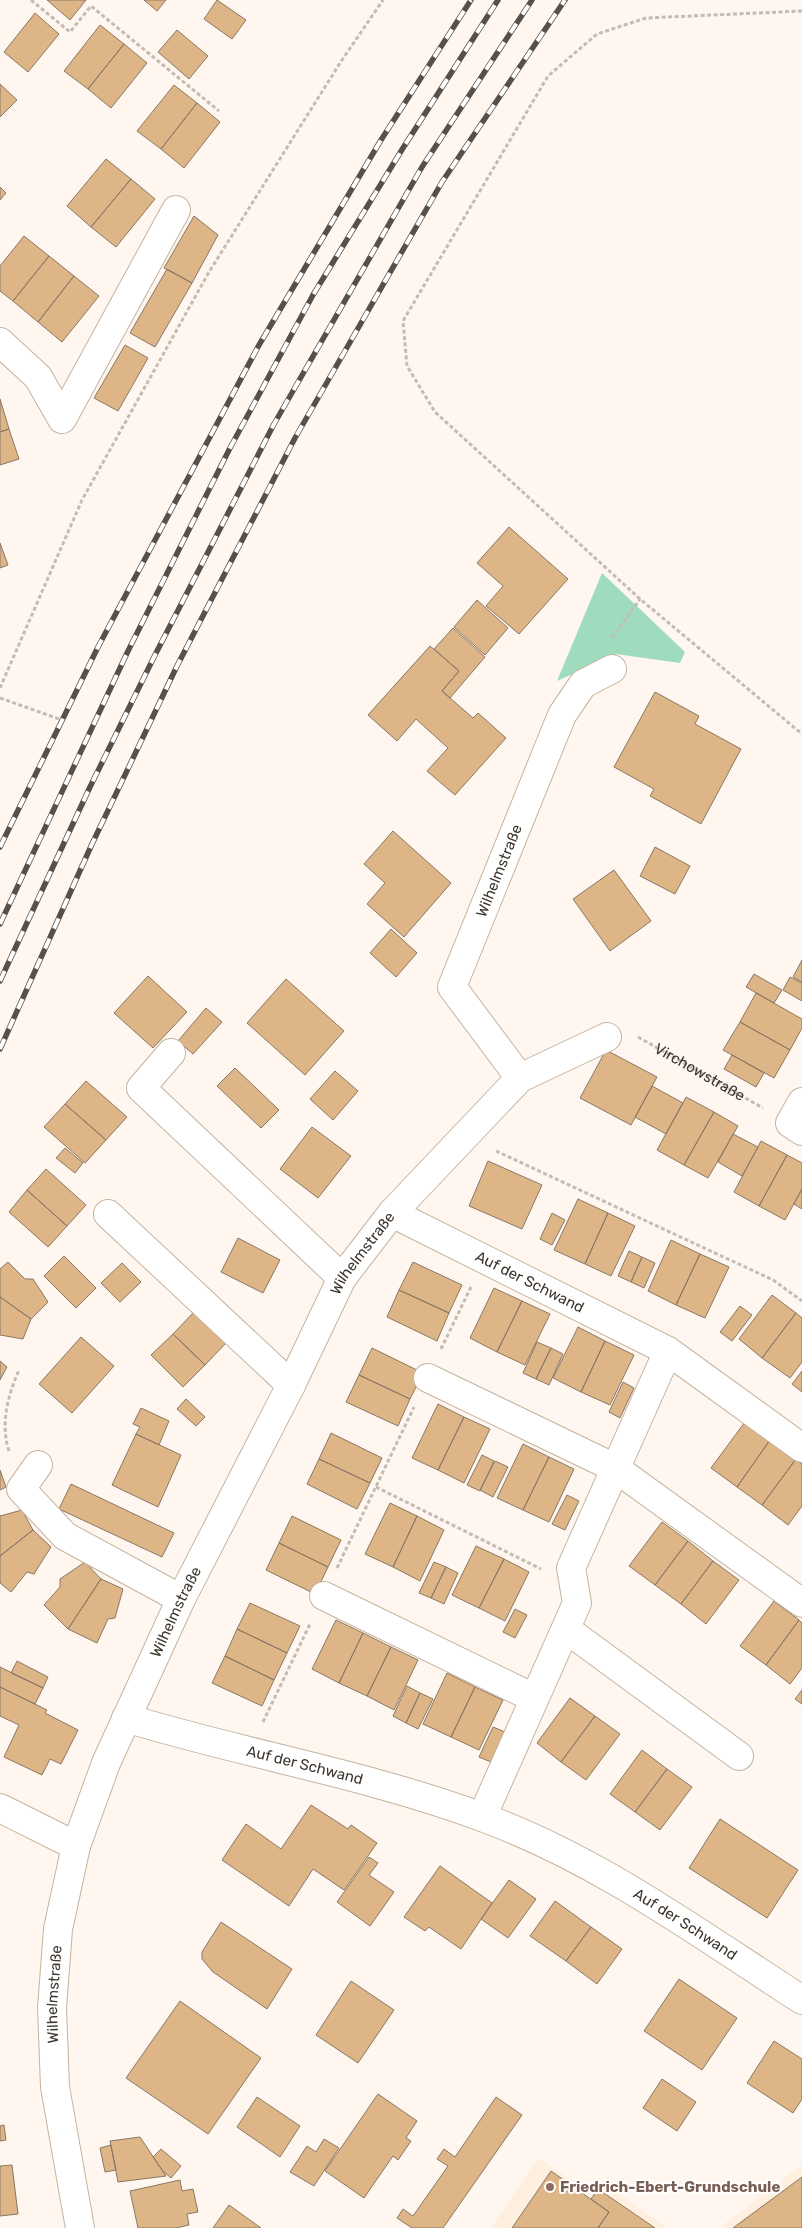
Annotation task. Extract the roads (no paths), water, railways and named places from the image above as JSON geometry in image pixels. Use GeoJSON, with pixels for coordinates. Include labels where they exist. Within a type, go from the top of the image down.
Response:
{"type":"FeatureCollection","features":[{"type":"Feature","properties":{"kind":"street"},"geometry":{"type":"LineString","coordinates":[[0,342],[38,377],[62,419],[176,210]]}},
{"type":"Feature","properties":{"kind":"street","name":"Wilhelmstraße"},"geometry":{"type":"LineString","coordinates":[[520,1078],[452,987],[562,716],[582,684],[612,669]]}},
{"type":"Feature","properties":{"kind":"street","name":"Wilhelmstraße"},"geometry":{"type":"LineString","coordinates":[[80,2228],[55,2087],[52,2008],[58,1928],[76,1846],[106,1763],[181,1599],[291,1385],[342,1278],[392,1213],[520,1078],[606,1037]]}},
{"type":"Feature","properties":{"kind":"street"},"geometry":{"type":"LineString","coordinates":[[171,1053],[140,1088],[342,1278]]}},
{"type":"Feature","properties":{"kind":"street","name":"Auf der Schwand"},"geometry":{"type":"LineString","coordinates":[[392,1213],[668,1351],[802,1448]]}},
{"type":"Feature","properties":{"kind":"street"},"geometry":{"type":"LineString","coordinates":[[108,1214],[291,1385]]}},
{"type":"Feature","properties":{"kind":"street"},"geometry":{"type":"LineString","coordinates":[[482,1817],[578,1603],[571,1568],[668,1351]]}},
{"type":"Feature","properties":{"kind":"street"},"geometry":{"type":"LineString","coordinates":[[428,1378],[615,1468],[802,1602]]}},
{"type":"Feature","properties":{"kind":"street"},"geometry":{"type":"LineString","coordinates":[[38,1465],[21,1489],[66,1536],[181,1599]]}},
{"type":"Feature","properties":{"kind":"street"},"geometry":{"type":"LineString","coordinates":[[324,1596],[534,1698]]}},
{"type":"Feature","properties":{"kind":"street"},"geometry":{"type":"LineString","coordinates":[[566,1629],[739,1756]]}},
{"type":"Feature","properties":{"kind":"street","name":"Auf der Schwand"},"geometry":{"type":"LineString","coordinates":[[126,1718],[182,1735],[345,1773],[482,1817],[571,1855],[642,1895],[802,2000]]}},
{"type":"Feature","properties":{"kind":"street"},"geometry":{"type":"LineString","coordinates":[[0,1808],[76,1846]]}},
{"type":"Feature","properties":{"kind":"railway"},"geometry":{"type":"LineString","coordinates":[[0,847],[98,647],[259,345],[381,140],[471,0]]}},
{"type":"Feature","properties":{"kind":"railway"},"geometry":{"type":"LineString","coordinates":[[0,924],[128,651],[230,448],[313,295],[403,148],[498,0]]}},
{"type":"Feature","properties":{"kind":"railway"},"geometry":{"type":"LineString","coordinates":[[0,981],[90,787],[155,655],[274,424],[422,167],[532,0]]}},
{"type":"Feature","properties":{"kind":"railway"},"geometry":{"type":"LineString","coordinates":[[0,1049],[92,844],[177,666],[295,438],[442,182],[565,0]]}},
{"type":"Feature","properties":{"kind":"place","name":"Friedrich-Ebert-Grundschule"},"geometry":{"type":"Point","coordinates":[550,2187]}}]}
